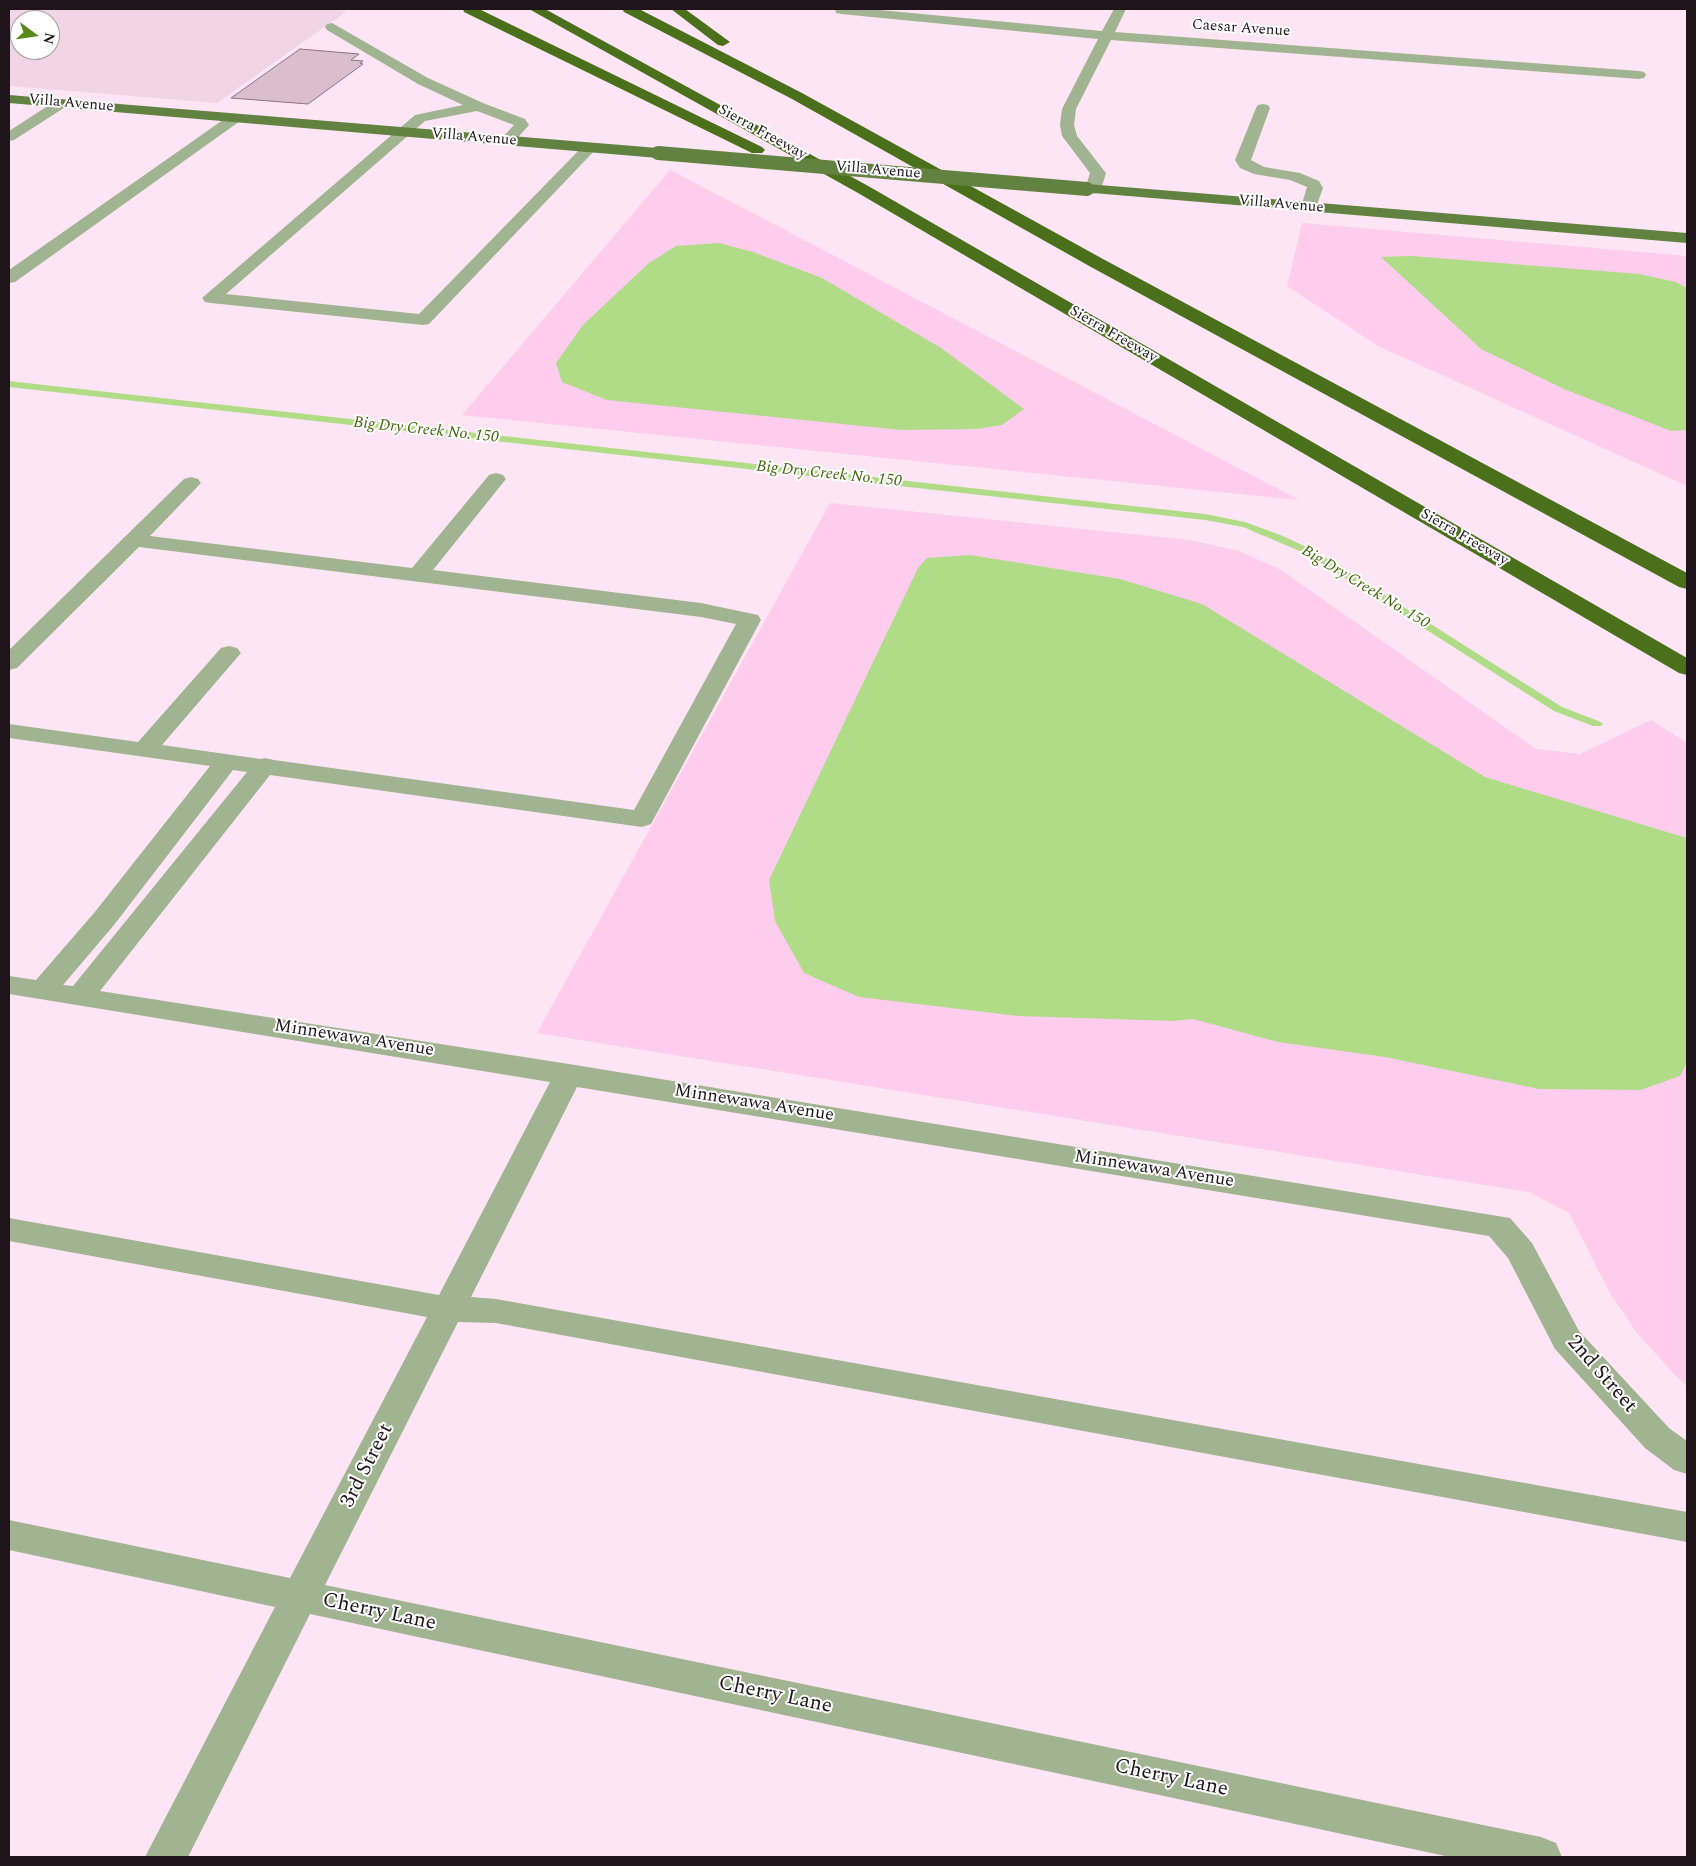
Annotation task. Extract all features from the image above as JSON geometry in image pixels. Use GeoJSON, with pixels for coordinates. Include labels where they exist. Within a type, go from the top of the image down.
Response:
{"type":"FeatureCollection","features":[{"type":"Feature","properties":{"kind":"highway"},"geometry":{"type":"LineString","coordinates":[[469,9],[1005,272]]}},
{"type":"Feature","properties":{"kind":"highway","name":"Sierra Freeway"},"geometry":{"type":"LineString","coordinates":[[536,9],[864,190],[1687,668]]}},
{"type":"Feature","properties":{"kind":"highway"},"geometry":{"type":"LineString","coordinates":[[629,9],[797,96],[1106,268],[1687,582]]}},
{"type":"Feature","properties":{"kind":"highway"},"geometry":{"type":"LineString","coordinates":[[677,9],[797,96]]}},
{"type":"Feature","properties":{"kind":"main road","name":"Villa Avenue"},"geometry":{"type":"LineString","coordinates":[[9,99],[1687,238]]}},
{"type":"Feature","properties":{"kind":"street"},"geometry":{"type":"LineString","coordinates":[[1090,189],[1098,173],[1070,136],[1067,125],[1069,109],[1120,9]]}},
{"type":"Feature","properties":{"kind":"street","name":"Caesar Avenue"},"geometry":{"type":"LineString","coordinates":[[841,10],[1106,35],[1639,75]]}},
{"type":"Feature","properties":{"kind":"street"},"geometry":{"type":"LineString","coordinates":[[332,27],[423,81],[478,106],[520,122],[522,125],[507,141]]}},
{"type":"Feature","properties":{"kind":"street"},"geometry":{"type":"LineString","coordinates":[[9,137],[62,103]]}},
{"type":"Feature","properties":{"kind":"street"},"geometry":{"type":"LineString","coordinates":[[478,106],[424,116],[416,120],[406,132],[210,298],[423,320],[590,148]]}},
{"type":"Feature","properties":{"kind":"street"},"geometry":{"type":"LineString","coordinates":[[1263,108],[1244,160],[1246,165],[1260,171],[1294,176],[1313,184],[1315,188],[1310,207]]}},
{"type":"Feature","properties":{"kind":"street"},"geometry":{"type":"LineString","coordinates":[[9,278],[235,118]]}},
{"type":"Feature","properties":{"kind":"street"},"geometry":{"type":"LineString","coordinates":[[418,575],[496,479]]}},
{"type":"Feature","properties":{"kind":"street"},"geometry":{"type":"LineString","coordinates":[[9,663],[191,484]]}},
{"type":"Feature","properties":{"kind":"street"},"geometry":{"type":"LineString","coordinates":[[9,731],[265,765],[642,819],[750,620],[701,610],[134,540]]}},
{"type":"Feature","properties":{"kind":"street"},"geometry":{"type":"LineString","coordinates":[[145,749],[229,653]]}},
{"type":"Feature","properties":{"kind":"street"},"geometry":{"type":"LineString","coordinates":[[43,990],[104,919],[228,760]]}},
{"type":"Feature","properties":{"kind":"street"},"geometry":{"type":"LineString","coordinates":[[81,995],[265,765]]}},
{"type":"Feature","properties":{"kind":"street"},"geometry":{"type":"LineString","coordinates":[[141,871],[176,876]]}},
{"type":"Feature","properties":{"kind":"street","name":"Minnewawa Avenue"},"geometry":{"type":"LineString","coordinates":[[9,984],[1499,1226]]}},
{"type":"Feature","properties":{"kind":"street","name":"3rd Street"},"geometry":{"type":"LineString","coordinates":[[166,1857],[569,1074]]}},
{"type":"Feature","properties":{"kind":"street","name":"2nd Street"},"geometry":{"type":"LineString","coordinates":[[1499,1226],[1521,1251],[1567,1340],[1657,1438],[1687,1460]]}},
{"type":"Feature","properties":{"kind":"street"},"geometry":{"type":"LineString","coordinates":[[9,1229],[449,1309],[496,1311],[1687,1527]]}},
{"type":"Feature","properties":{"kind":"street","name":"Cherry Lane"},"geometry":{"type":"LineString","coordinates":[[9,1535],[1541,1857]]}},
{"type":"Feature","properties":{"kind":"shaded area"},"geometry":{"type":"Polygon","coordinates":[[[9,9],[342,9],[346,12],[217,103],[9,86],[9,9]]]}},
{"type":"Feature","properties":{"kind":"shaded area"},"geometry":{"type":"Polygon","coordinates":[[[670,170],[766,220],[1299,500],[462,415],[670,170]]]}},
{"type":"Feature","properties":{"kind":"shaded area"},"geometry":{"type":"Polygon","coordinates":[[[1302,223],[1687,256],[1687,486],[1378,346],[1287,286],[1302,223]]]}},
{"type":"Feature","properties":{"kind":"shaded area"},"geometry":{"type":"Polygon","coordinates":[[[719,243],[753,252],[822,278],[941,348],[1024,409],[1002,425],[976,429],[901,430],[607,400],[562,382],[556,363],[583,325],[649,263],[676,246],[719,243]]]}},
{"type":"Feature","properties":{"kind":"shaded area"},"geometry":{"type":"Polygon","coordinates":[[[1412,256],[1639,274],[1676,282],[1687,288],[1687,430],[1671,431],[1564,389],[1481,349],[1381,257],[1412,256]]]}},
{"type":"Feature","properties":{"kind":"shaded area"},"geometry":{"type":"Polygon","coordinates":[[[830,503],[1190,540],[1239,551],[1281,570],[1536,749],[1580,754],[1651,720],[1687,743],[1687,1386],[1637,1333],[1611,1295],[1569,1213],[1529,1192],[537,1033],[830,503]]]}},
{"type":"Feature","properties":{"kind":"shaded area"},"geometry":{"type":"Polygon","coordinates":[[[970,555],[1120,579],[1202,604],[1485,777],[1687,838],[1687,1062],[1680,1076],[1640,1090],[1539,1089],[1385,1057],[1278,1042],[1193,1019],[1173,1021],[1018,1016],[859,997],[804,973],[775,921],[769,880],[918,568],[927,558],[970,555]]]}},
{"type":"Feature","properties":{"kind":"building"},"geometry":{"type":"Polygon","coordinates":[[[300,49],[359,54],[351,60],[363,61],[360,63],[363,64],[308,104],[231,98],[300,49]]]}},
{"type":"Feature","properties":{"kind":"waterway","name":"Big Dry Creek No. 150"},"geometry":{"type":"LineString","coordinates":[[9,384],[1205,517],[1245,525],[1280,538],[1312,553],[1558,709],[1597,724]]}}]}
